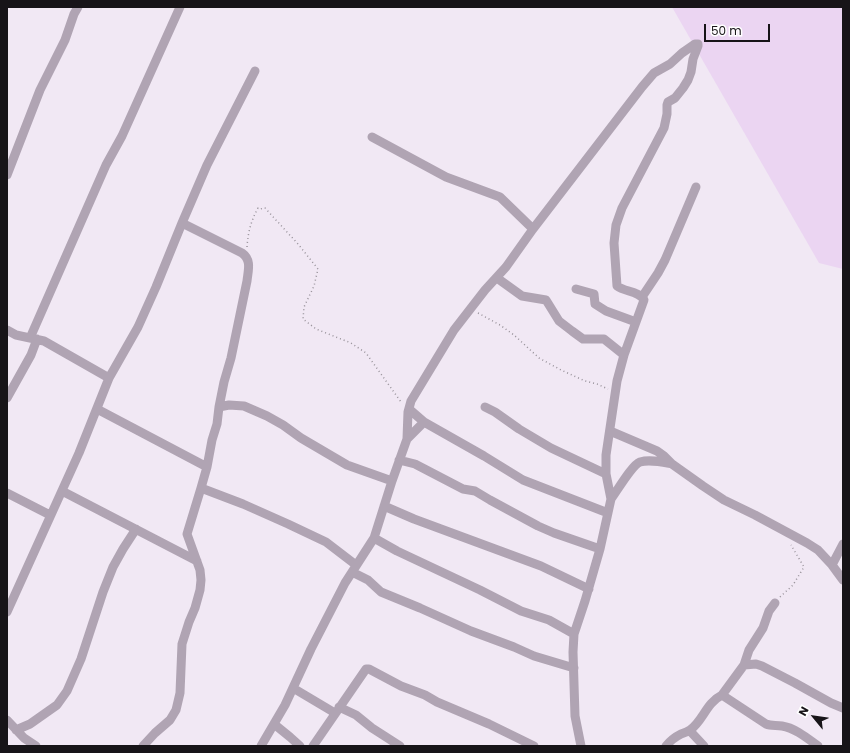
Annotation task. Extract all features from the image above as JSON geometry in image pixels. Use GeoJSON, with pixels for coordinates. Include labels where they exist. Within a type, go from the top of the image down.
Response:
{"type":"FeatureCollection","features":[{"type":"Feature","properties":{"kind":"street"},"geometry":{"type":"LineString","coordinates":[[7,175],[40,90],[65,40],[78,7]]}},
{"type":"Feature","properties":{"kind":"street"},"geometry":{"type":"LineString","coordinates":[[7,398],[30,355],[33,338],[106,165],[122,136],[180,7]]}},
{"type":"Feature","properties":{"kind":"street"},"geometry":{"type":"LineString","coordinates":[[261,746],[284,705],[328,614],[354,568],[374,538],[407,439],[408,411],[411,402],[454,330],[485,290],[506,267],[533,229],[642,87],[654,73],[670,64],[695,44],[698,44],[688,80],[675,98],[668,102],[664,128],[622,208],[616,226],[614,243],[617,286],[642,297]]}},
{"type":"Feature","properties":{"kind":"street"},"geometry":{"type":"LineString","coordinates":[[7,612],[50,515],[62,492],[109,378],[138,327],[156,287],[207,165],[256,71]]}},
{"type":"Feature","properties":{"kind":"street"},"geometry":{"type":"LineString","coordinates":[[372,137],[446,177],[500,198],[533,229]]}},
{"type":"Feature","properties":{"kind":"street"},"geometry":{"type":"LineString","coordinates":[[611,499],[606,474],[607,450],[617,381],[624,355],[644,300],[642,297],[665,260],[696,187]]}},
{"type":"Feature","properties":{"kind":"street"},"geometry":{"type":"LineString","coordinates":[[143,746],[170,720],[176,710],[180,693],[182,644],[195,608],[201,580],[200,570],[187,534],[207,467],[212,440],[217,424],[224,382],[231,358],[247,282],[249,262],[246,256],[242,253],[182,223]]}},
{"type":"Feature","properties":{"kind":"street"},"geometry":{"type":"LineString","coordinates":[[496,278],[522,296],[546,300],[559,321],[583,339],[604,339],[624,355]]}},
{"type":"Feature","properties":{"kind":"street"},"geometry":{"type":"LineString","coordinates":[[576,289],[594,294],[595,304],[606,311],[636,322]]}},
{"type":"Feature","properties":{"kind":"street"},"geometry":{"type":"LineString","coordinates":[[7,330],[16,335],[44,341],[109,378]]}},
{"type":"Feature","properties":{"kind":"street"},"geometry":{"type":"LineString","coordinates":[[219,408],[229,405],[244,406],[283,425],[306,441],[347,465],[392,481]]}},
{"type":"Feature","properties":{"kind":"street"},"geometry":{"type":"LineString","coordinates":[[485,407],[551,448],[606,474]]}},
{"type":"Feature","properties":{"kind":"street"},"geometry":{"type":"LineString","coordinates":[[97,409],[207,467]]}},
{"type":"Feature","properties":{"kind":"street"},"geometry":{"type":"LineString","coordinates":[[408,411],[424,422],[523,480],[608,513]]}},
{"type":"Feature","properties":{"kind":"street"},"geometry":{"type":"LineString","coordinates":[[407,439],[424,422]]}},
{"type":"Feature","properties":{"kind":"street"},"geometry":{"type":"LineString","coordinates":[[610,431],[657,451],[672,464],[724,500],[818,550],[843,580]]}},
{"type":"Feature","properties":{"kind":"street"},"geometry":{"type":"LineString","coordinates":[[399,460],[415,464],[463,488],[475,491],[538,526],[600,549]]}},
{"type":"Feature","properties":{"kind":"street"},"geometry":{"type":"LineString","coordinates":[[581,746],[575,716],[573,652],[574,634],[600,549],[611,499],[634,466],[640,462],[650,461],[672,464]]}},
{"type":"Feature","properties":{"kind":"street"},"geometry":{"type":"LineString","coordinates":[[201,488],[243,504],[326,542],[380,592],[534,656],[574,668]]}},
{"type":"Feature","properties":{"kind":"street"},"geometry":{"type":"LineString","coordinates":[[62,492],[197,561]]}},
{"type":"Feature","properties":{"kind":"street"},"geometry":{"type":"LineString","coordinates":[[7,493],[50,515]]}},
{"type":"Feature","properties":{"kind":"street"},"geometry":{"type":"LineString","coordinates":[[384,506],[414,519],[541,566],[589,589]]}},
{"type":"Feature","properties":{"kind":"street"},"geometry":{"type":"LineString","coordinates":[[16,730],[30,724],[57,705],[66,691],[81,659],[103,592],[113,567],[136,529]]}},
{"type":"Feature","properties":{"kind":"street"},"geometry":{"type":"LineString","coordinates":[[374,538],[397,551],[521,611],[549,620],[574,634]]}},
{"type":"Feature","properties":{"kind":"street"},"geometry":{"type":"LineString","coordinates":[[832,565],[843,544]]}},
{"type":"Feature","properties":{"kind":"street"},"geometry":{"type":"LineString","coordinates":[[666,746],[680,734],[690,731],[712,702],[717,697],[722,695],[744,664],[749,650],[764,628],[769,611],[775,603]]}},
{"type":"Feature","properties":{"kind":"street"},"geometry":{"type":"LineString","coordinates":[[744,664],[756,664],[762,666],[830,703],[843,708]]}},
{"type":"Feature","properties":{"kind":"street"},"geometry":{"type":"LineString","coordinates":[[313,746],[366,669],[369,669],[401,686],[425,695],[437,702],[489,724],[534,746]]}},
{"type":"Feature","properties":{"kind":"street"},"geometry":{"type":"LineString","coordinates":[[292,688],[337,710],[356,715],[372,728],[400,746]]}},
{"type":"Feature","properties":{"kind":"street"},"geometry":{"type":"LineString","coordinates":[[722,695],[766,724],[771,726],[780,725],[789,727],[804,735],[818,746]]}},
{"type":"Feature","properties":{"kind":"street"},"geometry":{"type":"LineString","coordinates":[[7,720],[24,738],[36,746]]}},
{"type":"Feature","properties":{"kind":"street"},"geometry":{"type":"LineString","coordinates":[[274,724],[300,746]]}},
{"type":"Feature","properties":{"kind":"street"},"geometry":{"type":"LineString","coordinates":[[690,731],[704,746]]}},
{"type":"Feature","properties":{"kind":"path"},"geometry":{"type":"LineString","coordinates":[[246,256],[249,230],[253,218],[258,208],[265,208],[298,244],[318,269],[314,286],[304,307],[303,319],[316,329],[350,343],[366,353],[408,411]]}},
{"type":"Feature","properties":{"kind":"path"},"geometry":{"type":"LineString","coordinates":[[470,309],[500,325],[540,358],[573,376],[608,389],[615,396]]}},
{"type":"Feature","properties":{"kind":"path"},"geometry":{"type":"LineString","coordinates":[[775,603],[793,585],[804,567],[791,545],[790,534]]}},
{"type":"Feature","properties":{"kind":"shaded area"},"geometry":{"type":"Polygon","coordinates":[[[672,7],[843,7],[843,269],[819,263],[672,7]]]}}]}
